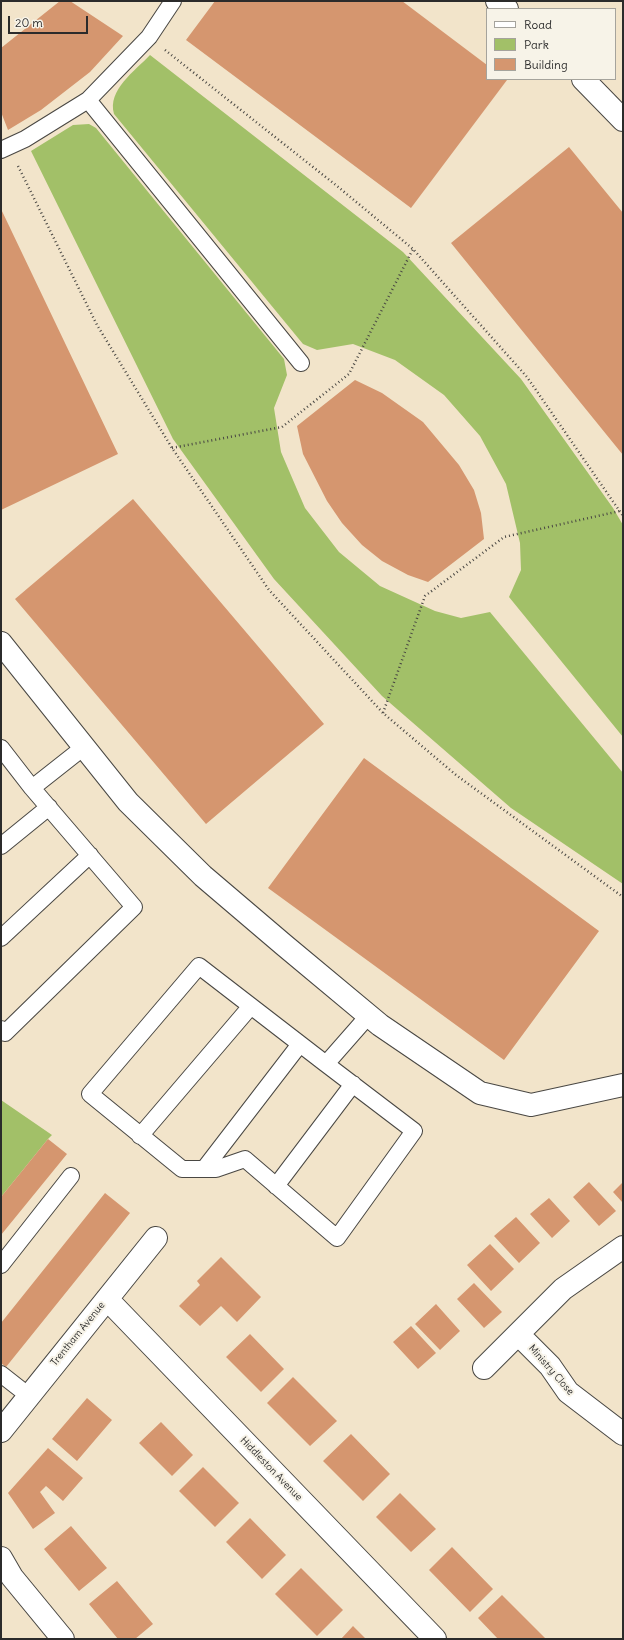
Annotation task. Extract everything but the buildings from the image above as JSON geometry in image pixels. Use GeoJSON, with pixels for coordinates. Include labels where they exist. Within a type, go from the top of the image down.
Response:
{"type":"FeatureCollection","features":[{"type":"Feature","properties":{"kind":"street"},"geometry":{"type":"LineString","coordinates":[[496,1],[506,8]]}},
{"type":"Feature","properties":{"kind":"street"},"geometry":{"type":"LineString","coordinates":[[584,80],[623,120]]}},
{"type":"Feature","properties":{"kind":"street"},"geometry":{"type":"LineString","coordinates":[[1,643],[128,802],[203,876],[284,946],[380,1025],[480,1093],[531,1105],[623,1086]]}},
{"type":"Feature","properties":{"kind":"street","name":"Trentham Avenue"},"geometry":{"type":"LineString","coordinates":[[1,1431],[156,1238]]}},
{"type":"Feature","properties":{"kind":"street"},"geometry":{"type":"LineString","coordinates":[[484,1368],[563,1289],[623,1247]]}},
{"type":"Feature","properties":{"kind":"street","name":"Hiddleston Avenue"},"geometry":{"type":"LineString","coordinates":[[107,1299],[435,1639]]}},
{"type":"Feature","properties":{"kind":"street","name":"Ministry Close"},"geometry":{"type":"LineString","coordinates":[[518,1334],[550,1366],[568,1392],[623,1434]]}},
{"type":"Feature","properties":{"kind":"street"},"geometry":{"type":"LineString","coordinates":[[1,1558],[7,1582],[63,1639]]}},
{"type":"Feature","properties":{"kind":"lane"},"geometry":{"type":"LineString","coordinates":[[5,148],[25,139],[88,100],[149,37],[173,1]]}},
{"type":"Feature","properties":{"kind":"lane"},"geometry":{"type":"LineString","coordinates":[[88,100],[301,363]]}},
{"type":"Feature","properties":{"kind":"lane"},"geometry":{"type":"LineString","coordinates":[[32,788],[84,747]]}},
{"type":"Feature","properties":{"kind":"lane"},"geometry":{"type":"LineString","coordinates":[[1,1029],[5,1032],[134,907],[49,807],[4,759]]}},
{"type":"Feature","properties":{"kind":"lane"},"geometry":{"type":"LineString","coordinates":[[1,846],[49,807]]}},
{"type":"Feature","properties":{"kind":"lane"},"geometry":{"type":"LineString","coordinates":[[1,938],[90,855]]}},
{"type":"Feature","properties":{"kind":"lane"},"geometry":{"type":"LineString","coordinates":[[199,966],[251,1006],[414,1131],[337,1238],[245,1159],[216,1169],[182,1169],[90,1094],[199,966]]}},
{"type":"Feature","properties":{"kind":"lane"},"geometry":{"type":"LineString","coordinates":[[140,1136],[251,1006]]}},
{"type":"Feature","properties":{"kind":"lane"},"geometry":{"type":"LineString","coordinates":[[326,1064],[369,1015]]}},
{"type":"Feature","properties":{"kind":"lane"},"geometry":{"type":"LineString","coordinates":[[204,1169],[300,1044]]}},
{"type":"Feature","properties":{"kind":"lane"},"geometry":{"type":"LineString","coordinates":[[276,1186],[353,1084]]}},
{"type":"Feature","properties":{"kind":"lane"},"geometry":{"type":"LineString","coordinates":[[1,1265],[71,1176]]}},
{"type":"Feature","properties":{"kind":"lane"},"geometry":{"type":"LineString","coordinates":[[1,1374],[29,1396]]}},
{"type":"Feature","properties":{"kind":"path"},"geometry":{"type":"LineString","coordinates":[[149,37],[413,249],[527,377],[623,516]]}},
{"type":"Feature","properties":{"kind":"path"},"geometry":{"type":"LineString","coordinates":[[5,148],[97,325],[172,448],[269,590],[383,713],[456,775],[623,897]]}},
{"type":"Feature","properties":{"kind":"path"},"geometry":{"type":"LineString","coordinates":[[383,713],[426,596],[504,538],[620,511]]}},
{"type":"Feature","properties":{"kind":"green space"},"geometry":{"type":"Polygon","coordinates":[[[150,55],[403,252],[521,379],[613,508],[623,525],[623,737],[509,597],[521,570],[520,543],[506,484],[480,436],[444,395],[395,360],[353,344],[317,350],[303,344],[114,114],[113,105],[118,89],[130,74],[150,55]]]}},
{"type":"Feature","properties":{"kind":"green space"},"geometry":{"type":"Polygon","coordinates":[[[89,124],[96,128],[284,359],[287,375],[274,408],[281,452],[305,508],[339,552],[380,586],[435,611],[461,618],[490,612],[623,773],[623,884],[511,808],[382,696],[274,579],[173,439],[31,151],[73,125],[89,124]]]}},
{"type":"Feature","properties":{"kind":"green space"},"geometry":{"type":"Polygon","coordinates":[[[1,1100],[52,1135],[1,1197],[1,1100]]]}}]}
